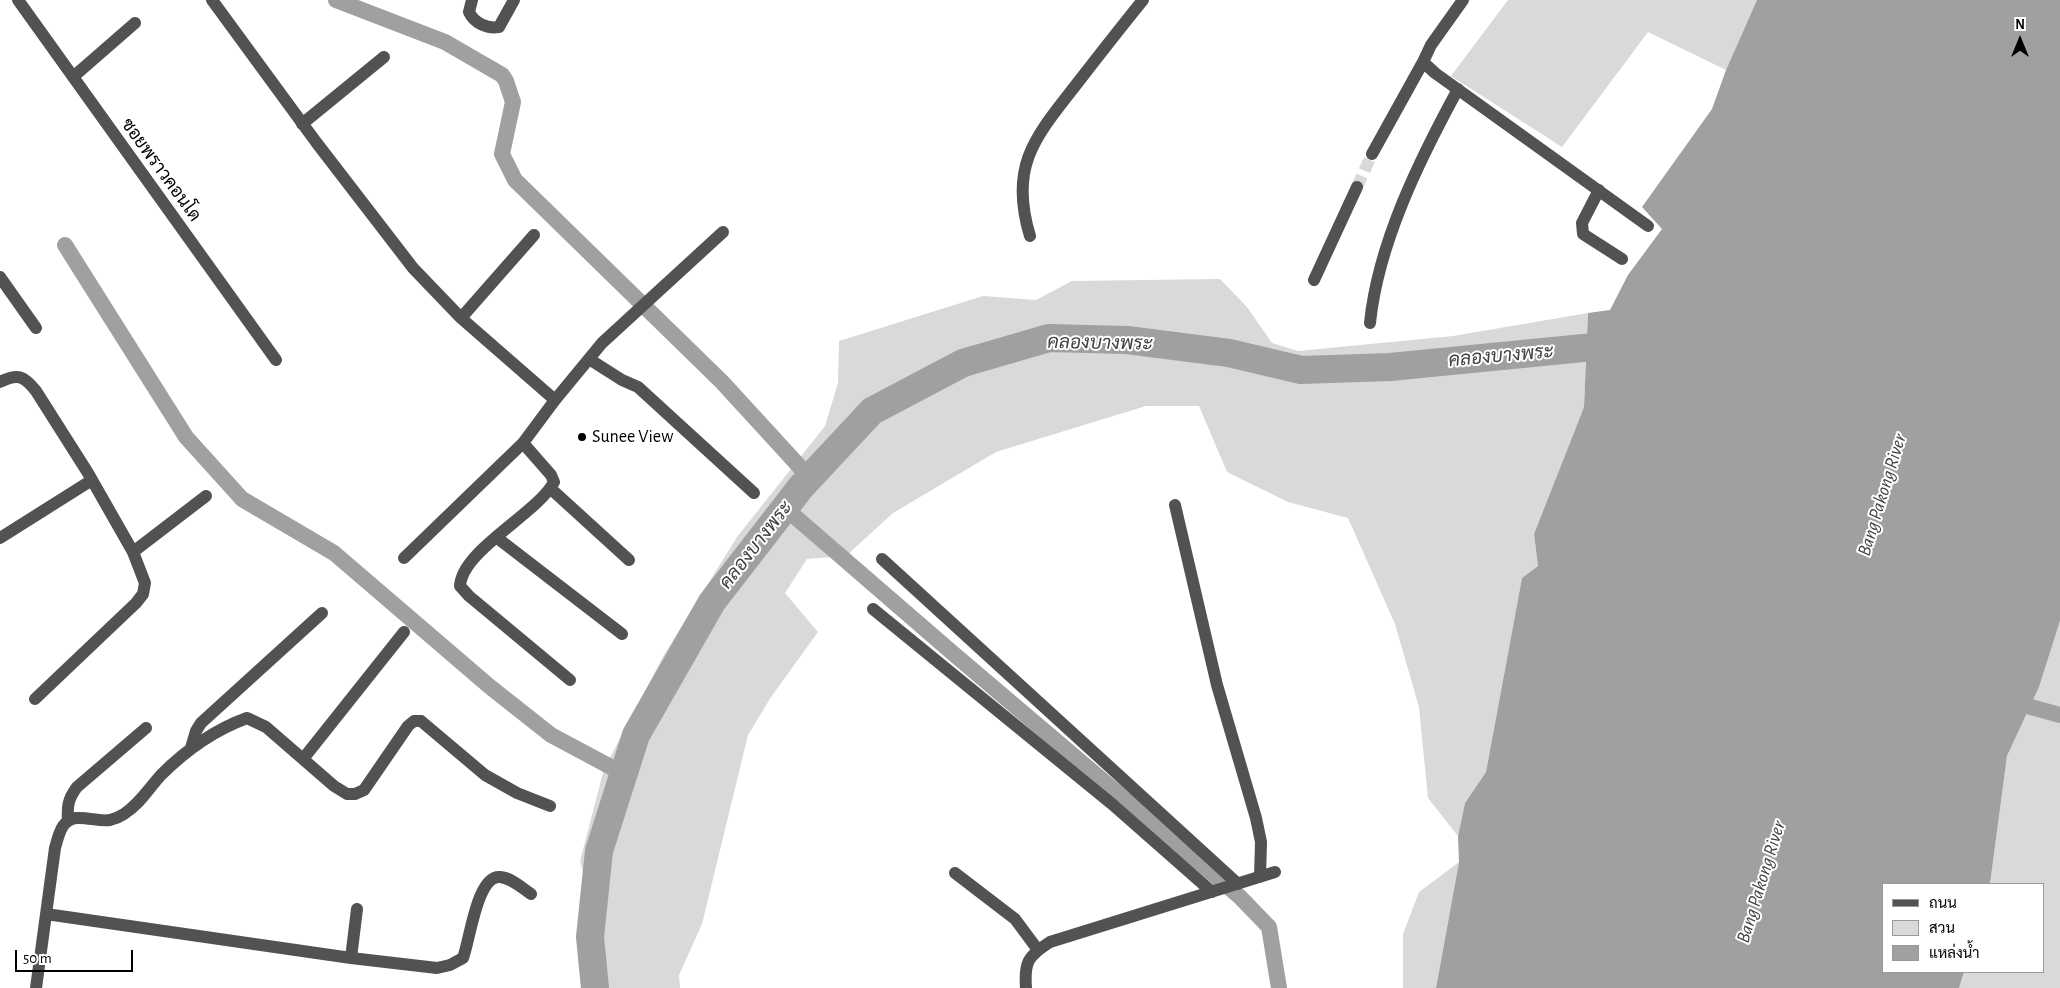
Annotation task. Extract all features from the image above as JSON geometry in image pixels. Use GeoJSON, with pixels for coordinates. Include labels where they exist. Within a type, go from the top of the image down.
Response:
{"type":"FeatureCollection","features":[{"type":"Feature","properties":{"kind":"street","name":"ซอยพราวคอนโด"},"geometry":{"type":"LineString","coordinates":[[19,0],[276,360]]}},
{"type":"Feature","properties":{"kind":"street"},"geometry":{"type":"LineString","coordinates":[[212,0],[302,124],[408,261],[461,318],[555,400]]}},
{"type":"Feature","properties":{"kind":"street"},"geometry":{"type":"LineString","coordinates":[[472,0],[469,12],[472,19],[492,28],[499,27],[514,0]]}},
{"type":"Feature","properties":{"kind":"street"},"geometry":{"type":"LineString","coordinates":[[1030,236],[1023,213],[1022,187],[1026,162],[1040,131],[1143,0]]}},
{"type":"Feature","properties":{"kind":"street"},"geometry":{"type":"LineString","coordinates":[[1372,154],[1424,62],[1431,45],[1463,0]]}},
{"type":"Feature","properties":{"kind":"street"},"geometry":{"type":"LineString","coordinates":[[73,77],[135,23]]}},
{"type":"Feature","properties":{"kind":"street"},"geometry":{"type":"LineString","coordinates":[[302,124],[384,57]]}},
{"type":"Feature","properties":{"kind":"street"},"geometry":{"type":"LineString","coordinates":[[1424,62],[1435,73],[1648,226]]}},
{"type":"Feature","properties":{"kind":"street"},"geometry":{"type":"LineString","coordinates":[[1370,323],[1377,276],[1395,226],[1423,155],[1458,89]]}},
{"type":"Feature","properties":{"kind":"street"},"geometry":{"type":"LineString","coordinates":[[1314,280],[1357,187]]}},
{"type":"Feature","properties":{"kind":"street"},"geometry":{"type":"LineString","coordinates":[[1599,190],[1582,223],[1583,234],[1622,259]]}},
{"type":"Feature","properties":{"kind":"street"},"geometry":{"type":"LineString","coordinates":[[404,558],[523,443],[555,400],[602,343],[722,232]]}},
{"type":"Feature","properties":{"kind":"street"},"geometry":{"type":"LineString","coordinates":[[461,318],[534,235]]}},
{"type":"Feature","properties":{"kind":"street"},"geometry":{"type":"LineString","coordinates":[[2,285],[36,328]]}},
{"type":"Feature","properties":{"kind":"street"},"geometry":{"type":"LineString","coordinates":[[589,359],[622,380],[638,387],[754,493]]}},
{"type":"Feature","properties":{"kind":"street"},"geometry":{"type":"LineString","coordinates":[[0,382],[10,377],[20,377],[28,380],[36,391],[92,480],[133,552],[145,583],[143,594],[35,699]]}},
{"type":"Feature","properties":{"kind":"street"},"geometry":{"type":"LineString","coordinates":[[523,443],[554,482],[550,488],[468,565],[461,575],[460,586],[469,596],[570,680]]}},
{"type":"Feature","properties":{"kind":"street"},"geometry":{"type":"LineString","coordinates":[[0,538],[92,480]]}},
{"type":"Feature","properties":{"kind":"street"},"geometry":{"type":"LineString","coordinates":[[550,488],[629,560]]}},
{"type":"Feature","properties":{"kind":"street"},"geometry":{"type":"LineString","coordinates":[[133,552],[206,496]]}},
{"type":"Feature","properties":{"kind":"street"},"geometry":{"type":"LineString","coordinates":[[1175,505],[1217,685],[1256,818],[1261,842],[1260,877]]}},
{"type":"Feature","properties":{"kind":"street"},"geometry":{"type":"LineString","coordinates":[[496,537],[622,634]]}},
{"type":"Feature","properties":{"kind":"street"},"geometry":{"type":"LineString","coordinates":[[882,559],[1238,884]]}},
{"type":"Feature","properties":{"kind":"street"},"geometry":{"type":"LineString","coordinates":[[874,608],[1112,804],[1212,892]]}},
{"type":"Feature","properties":{"kind":"street"},"geometry":{"type":"LineString","coordinates":[[191,748],[196,731],[201,723],[322,613]]}},
{"type":"Feature","properties":{"kind":"street"},"geometry":{"type":"LineString","coordinates":[[303,759],[404,632]]}},
{"type":"Feature","properties":{"kind":"street"},"geometry":{"type":"LineString","coordinates":[[36,988],[55,848],[62,827],[68,821],[79,818],[110,820],[124,814],[141,801],[161,776],[191,748],[233,723],[247,718],[266,727],[334,786],[347,794],[355,794],[364,790],[408,726],[414,722],[422,722],[485,774],[518,793],[550,806]]}},
{"type":"Feature","properties":{"kind":"street"},"geometry":{"type":"LineString","coordinates":[[68,821],[67,804],[69,797],[77,787],[146,728]]}},
{"type":"Feature","properties":{"kind":"street"},"geometry":{"type":"LineString","coordinates":[[1026,988],[1024,970],[1029,958],[1050,942],[1275,872]]}},
{"type":"Feature","properties":{"kind":"street"},"geometry":{"type":"LineString","coordinates":[[954,873],[1015,919],[1038,950]]}},
{"type":"Feature","properties":{"kind":"street"},"geometry":{"type":"LineString","coordinates":[[46,914],[351,958],[437,968],[450,965],[463,958],[481,891],[488,881],[499,877],[511,880],[531,894]]}},
{"type":"Feature","properties":{"kind":"street"},"geometry":{"type":"LineString","coordinates":[[351,958],[357,909]]}},
{"type":"Feature","properties":{"kind":"green space"},"geometry":{"type":"Polygon","coordinates":[[[1508,0],[1757,0],[1726,70],[1648,32],[1562,147],[1451,76],[1508,0]]]}},
{"type":"Feature","properties":{"kind":"green space"},"geometry":{"type":"Polygon","coordinates":[[[1220,279],[1247,307],[1272,343],[1298,351],[1453,336],[1588,313],[1584,407],[1534,534],[1538,566],[1522,578],[1486,772],[1465,803],[1458,836],[1428,798],[1419,707],[1395,624],[1348,518],[1288,502],[1227,472],[1199,406],[1146,406],[996,452],[893,513],[846,556],[807,559],[785,593],[818,632],[771,697],[748,735],[702,924],[679,975],[680,988],[604,988],[598,927],[580,861],[604,769],[665,653],[737,537],[825,426],[838,383],[839,341],[983,296],[1036,300],[1072,281],[1220,279]]]}},
{"type":"Feature","properties":{"kind":"green space"},"geometry":{"type":"Polygon","coordinates":[[[2060,621],[2060,988],[1959,988],[1964,973],[2045,973],[2045,883],[1990,883],[2007,756],[2039,687],[2060,621]]]}},
{"type":"Feature","properties":{"kind":"green space"},"geometry":{"type":"Polygon","coordinates":[[[1459,862],[1436,988],[1403,988],[1403,934],[1419,892],[1459,862]]]}},
{"type":"Feature","properties":{"kind":"water","name":"Bang Pakong River"},"geometry":{"type":"Polygon","coordinates":[[[1757,0],[2060,0],[2060,621],[2039,687],[2007,756],[1990,883],[1882,883],[1882,973],[1964,973],[1959,988],[1436,988],[1459,862],[1458,836],[1465,803],[1486,772],[1522,578],[1538,566],[1534,534],[1584,407],[1588,313],[1610,310],[1628,275],[1662,229],[1642,207],[1712,109],[1726,70],[1757,0]]]}},
{"type":"Feature","properties":{"kind":"waterway"},"geometry":{"type":"LineString","coordinates":[[336,0],[445,42],[502,75],[513,102],[502,154],[515,180],[722,382],[810,478]]}},
{"type":"Feature","properties":{"kind":"waterway"},"geometry":{"type":"LineString","coordinates":[[65,245],[186,437],[242,499],[334,553],[489,686],[551,735],[624,774]]}},
{"type":"Feature","properties":{"kind":"waterway","name":"คลองบางพระ"},"geometry":{"type":"LineString","coordinates":[[595,988],[590,937],[599,851],[636,735],[712,602],[801,487],[872,411],[963,363],[1049,338],[1127,340],[1229,353],[1301,370],[1390,367],[1624,344]]}},
{"type":"Feature","properties":{"kind":"waterway"},"geometry":{"type":"LineString","coordinates":[[785,508],[1240,897],[1269,927],[1279,988]]}},
{"type":"Feature","properties":{"kind":"waterway"},"geometry":{"type":"LineString","coordinates":[[2009,701],[2060,715]]}},
{"type":"Feature","properties":{"kind":"tunnel"},"geometry":{"type":"LineString","coordinates":[[1357,187],[1372,154]]}},
{"type":"Feature","properties":{"kind":"place","name":"Sunee View"},"geometry":{"type":"Point","coordinates":[582,437]}}]}
